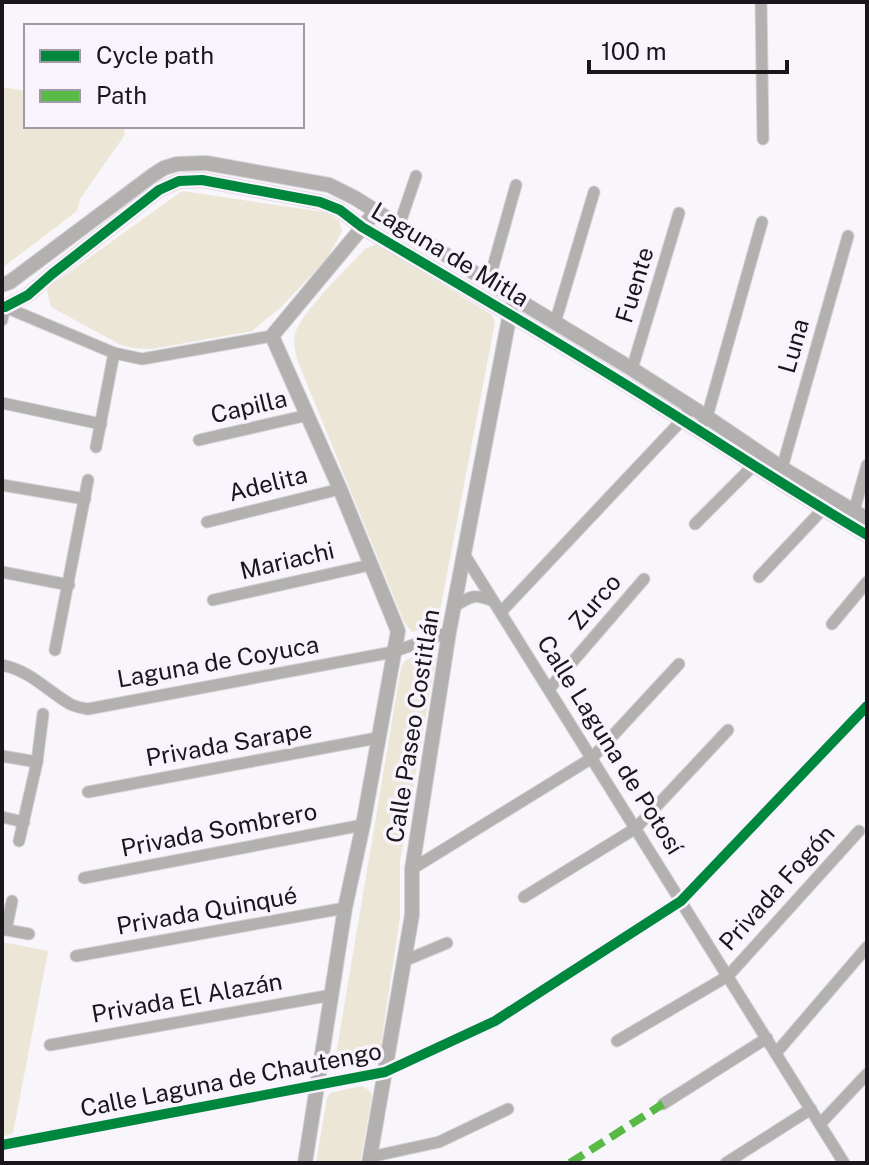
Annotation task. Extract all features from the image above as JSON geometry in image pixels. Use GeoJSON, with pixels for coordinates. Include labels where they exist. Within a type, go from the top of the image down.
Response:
{"type":"FeatureCollection","features":[{"type":"Feature","properties":{"kind":"street"},"geometry":{"type":"LineString","coordinates":[[761,2],[763,139]]}},
{"type":"Feature","properties":{"kind":"street"},"geometry":{"type":"LineString","coordinates":[[202,180],[206,163]]}},
{"type":"Feature","properties":{"kind":"street","name":"Laguna de Mitla"},"geometry":{"type":"LineString","coordinates":[[2,285],[164,168],[177,164],[206,163],[329,185],[632,369],[782,468],[861,515]]}},
{"type":"Feature","properties":{"kind":"street"},"geometry":{"type":"LineString","coordinates":[[399,226],[416,176]]}},
{"type":"Feature","properties":{"kind":"street","name":"Laguna de Mitla"},"geometry":{"type":"LineString","coordinates":[[3,311],[28,295],[159,190],[179,181],[202,180],[320,202],[340,210],[362,227],[867,535]]}},
{"type":"Feature","properties":{"kind":"street"},"geometry":{"type":"LineString","coordinates":[[489,281],[516,185]]}},
{"type":"Feature","properties":{"kind":"street"},"geometry":{"type":"LineString","coordinates":[[555,323],[594,192]]}},
{"type":"Feature","properties":{"kind":"street"},"geometry":{"type":"LineString","coordinates":[[3,311],[114,353],[142,359],[272,336],[376,211]]}},
{"type":"Feature","properties":{"kind":"street","name":"Fuente"},"geometry":{"type":"LineString","coordinates":[[632,369],[679,213]]}},
{"type":"Feature","properties":{"kind":"street"},"geometry":{"type":"LineString","coordinates":[[698,430],[707,417],[762,222]]}},
{"type":"Feature","properties":{"kind":"street","name":"Luna"},"geometry":{"type":"LineString","coordinates":[[782,468],[848,236]]}},
{"type":"Feature","properties":{"kind":"street"},"geometry":{"type":"LineString","coordinates":[[39,260],[52,274]]}},
{"type":"Feature","properties":{"kind":"street","name":"Calle Paseo Costitlán"},"geometry":{"type":"LineString","coordinates":[[369,1160],[412,915],[412,869],[449,632],[513,297]]}},
{"type":"Feature","properties":{"kind":"street","name":"Calle Paseo Costitlán"},"geometry":{"type":"LineString","coordinates":[[272,336],[340,489],[398,631],[345,908],[305,1163]]}},
{"type":"Feature","properties":{"kind":"street"},"geometry":{"type":"LineString","coordinates":[[96,447],[114,353]]}},
{"type":"Feature","properties":{"kind":"street"},"geometry":{"type":"LineString","coordinates":[[2,403],[101,424]]}},
{"type":"Feature","properties":{"kind":"street"},"geometry":{"type":"LineString","coordinates":[[501,612],[691,407]]}},
{"type":"Feature","properties":{"kind":"street","name":"Capilla"},"geometry":{"type":"LineString","coordinates":[[199,440],[308,415]]}},
{"type":"Feature","properties":{"kind":"street"},"geometry":{"type":"LineString","coordinates":[[861,515],[867,465]]}},
{"type":"Feature","properties":{"kind":"street"},"geometry":{"type":"LineString","coordinates":[[695,524],[753,466]]}},
{"type":"Feature","properties":{"kind":"street"},"geometry":{"type":"LineString","coordinates":[[55,650],[88,480]]}},
{"type":"Feature","properties":{"kind":"street"},"geometry":{"type":"LineString","coordinates":[[2,485],[85,499]]}},
{"type":"Feature","properties":{"kind":"street","name":"Adelita"},"geometry":{"type":"LineString","coordinates":[[207,522],[340,489]]}},
{"type":"Feature","properties":{"kind":"street"},"geometry":{"type":"LineString","coordinates":[[759,577],[823,509]]}},
{"type":"Feature","properties":{"kind":"street","name":"Calle Laguna de Potosí"},"geometry":{"type":"LineString","coordinates":[[464,554],[844,1163]]}},
{"type":"Feature","properties":{"kind":"street","name":"Mariachi"},"geometry":{"type":"LineString","coordinates":[[213,600],[370,565]]}},
{"type":"Feature","properties":{"kind":"street"},"geometry":{"type":"LineString","coordinates":[[2,572],[69,585]]}},
{"type":"Feature","properties":{"kind":"street","name":"Zurco"},"geometry":{"type":"LineString","coordinates":[[549,689],[644,579]]}},
{"type":"Feature","properties":{"kind":"street"},"geometry":{"type":"LineString","coordinates":[[832,624],[867,582]]}},
{"type":"Feature","properties":{"kind":"street"},"geometry":{"type":"LineString","coordinates":[[455,606],[478,595],[494,601]]}},
{"type":"Feature","properties":{"kind":"street","name":"Laguna de Coyuca"},"geometry":{"type":"LineString","coordinates":[[2,665],[38,680],[72,706],[88,709],[393,652],[449,632]]}},
{"type":"Feature","properties":{"kind":"street"},"geometry":{"type":"LineString","coordinates":[[412,869],[592,758],[679,664]]}},
{"type":"Feature","properties":{"kind":"street","name":"Calle Laguna de Chautengo"},"geometry":{"type":"LineString","coordinates":[[2,1145],[385,1072],[495,1021],[681,901],[867,706]]}},
{"type":"Feature","properties":{"kind":"street"},"geometry":{"type":"LineString","coordinates":[[19,841],[37,762],[43,714]]}},
{"type":"Feature","properties":{"kind":"street"},"geometry":{"type":"LineString","coordinates":[[524,897],[636,828],[728,730]]}},
{"type":"Feature","properties":{"kind":"street","name":"Privada Sarape"},"geometry":{"type":"LineString","coordinates":[[88,792],[377,738]]}},
{"type":"Feature","properties":{"kind":"street"},"geometry":{"type":"LineString","coordinates":[[2,756],[37,762]]}},
{"type":"Feature","properties":{"kind":"street"},"geometry":{"type":"LineString","coordinates":[[2,817],[24,822]]}},
{"type":"Feature","properties":{"kind":"street","name":"Privada Sombrero"},"geometry":{"type":"LineString","coordinates":[[84,878],[363,825]]}},
{"type":"Feature","properties":{"kind":"street","name":"Privada Fogón"},"geometry":{"type":"LineString","coordinates":[[617,1041],[728,976],[859,831]]}},
{"type":"Feature","properties":{"kind":"street"},"geometry":{"type":"LineString","coordinates":[[12,901],[4,929],[29,934]]}},
{"type":"Feature","properties":{"kind":"street","name":"Privada Quinqué"},"geometry":{"type":"LineString","coordinates":[[76,956],[345,908]]}},
{"type":"Feature","properties":{"kind":"street"},"geometry":{"type":"LineString","coordinates":[[404,961],[447,943]]}},
{"type":"Feature","properties":{"kind":"street"},"geometry":{"type":"LineString","coordinates":[[776,1053],[867,947]]}},
{"type":"Feature","properties":{"kind":"street","name":"Privada El Alazán"},"geometry":{"type":"LineString","coordinates":[[50,1045],[332,995]]}},
{"type":"Feature","properties":{"kind":"street"},"geometry":{"type":"LineString","coordinates":[[663,1104],[767,1038]]}},
{"type":"Feature","properties":{"kind":"street"},"geometry":{"type":"LineString","coordinates":[[820,1124],[867,1074]]}},
{"type":"Feature","properties":{"kind":"street"},"geometry":{"type":"LineString","coordinates":[[369,1160],[439,1142],[508,1109]]}},
{"type":"Feature","properties":{"kind":"street"},"geometry":{"type":"LineString","coordinates":[[726,1163],[811,1109]]}},
{"type":"Feature","properties":{"kind":"shaded area"},"geometry":{"type":"Polygon","coordinates":[[[2,87],[24,91],[24,128],[125,128],[124,136],[80,199],[77,211],[2,268],[2,87]]]}},
{"type":"Feature","properties":{"kind":"shaded area"},"geometry":{"type":"Polygon","coordinates":[[[182,191],[324,212],[339,220],[342,231],[326,260],[281,307],[252,331],[152,349],[134,348],[121,345],[51,307],[47,291],[50,286],[182,191]]]}},
{"type":"Feature","properties":{"kind":"shaded area"},"geometry":{"type":"Polygon","coordinates":[[[377,244],[492,315],[495,322],[438,621],[434,626],[412,632],[404,622],[294,346],[299,325],[316,302],[365,249],[377,244]]]}},
{"type":"Feature","properties":{"kind":"shaded area"},"geometry":{"type":"Polygon","coordinates":[[[419,653],[429,653],[436,658],[400,861],[400,917],[379,1057],[375,1062],[340,1066],[335,1061],[401,668],[405,661],[419,653]]]}},
{"type":"Feature","properties":{"kind":"shaded area"},"geometry":{"type":"Polygon","coordinates":[[[2,942],[48,951],[13,1133],[2,1137],[2,942]]]}},
{"type":"Feature","properties":{"kind":"shaded area"},"geometry":{"type":"Polygon","coordinates":[[[361,1086],[369,1090],[372,1096],[360,1163],[316,1163],[327,1098],[330,1093],[361,1086]]]}},
{"type":"Feature","properties":{"kind":"marked path"},"geometry":{"type":"LineString","coordinates":[[570,1163],[663,1104]]}},
{"type":"Feature","properties":{"kind":"cycle path"},"geometry":{"type":"LineString","coordinates":[[2,307],[28,295],[159,190],[179,181],[202,180],[320,202],[340,210],[362,227],[586,360],[867,535]]}},
{"type":"Feature","properties":{"kind":"cycle path"},"geometry":{"type":"LineString","coordinates":[[2,1145],[385,1072],[495,1021],[681,901],[867,706]]}}]}
